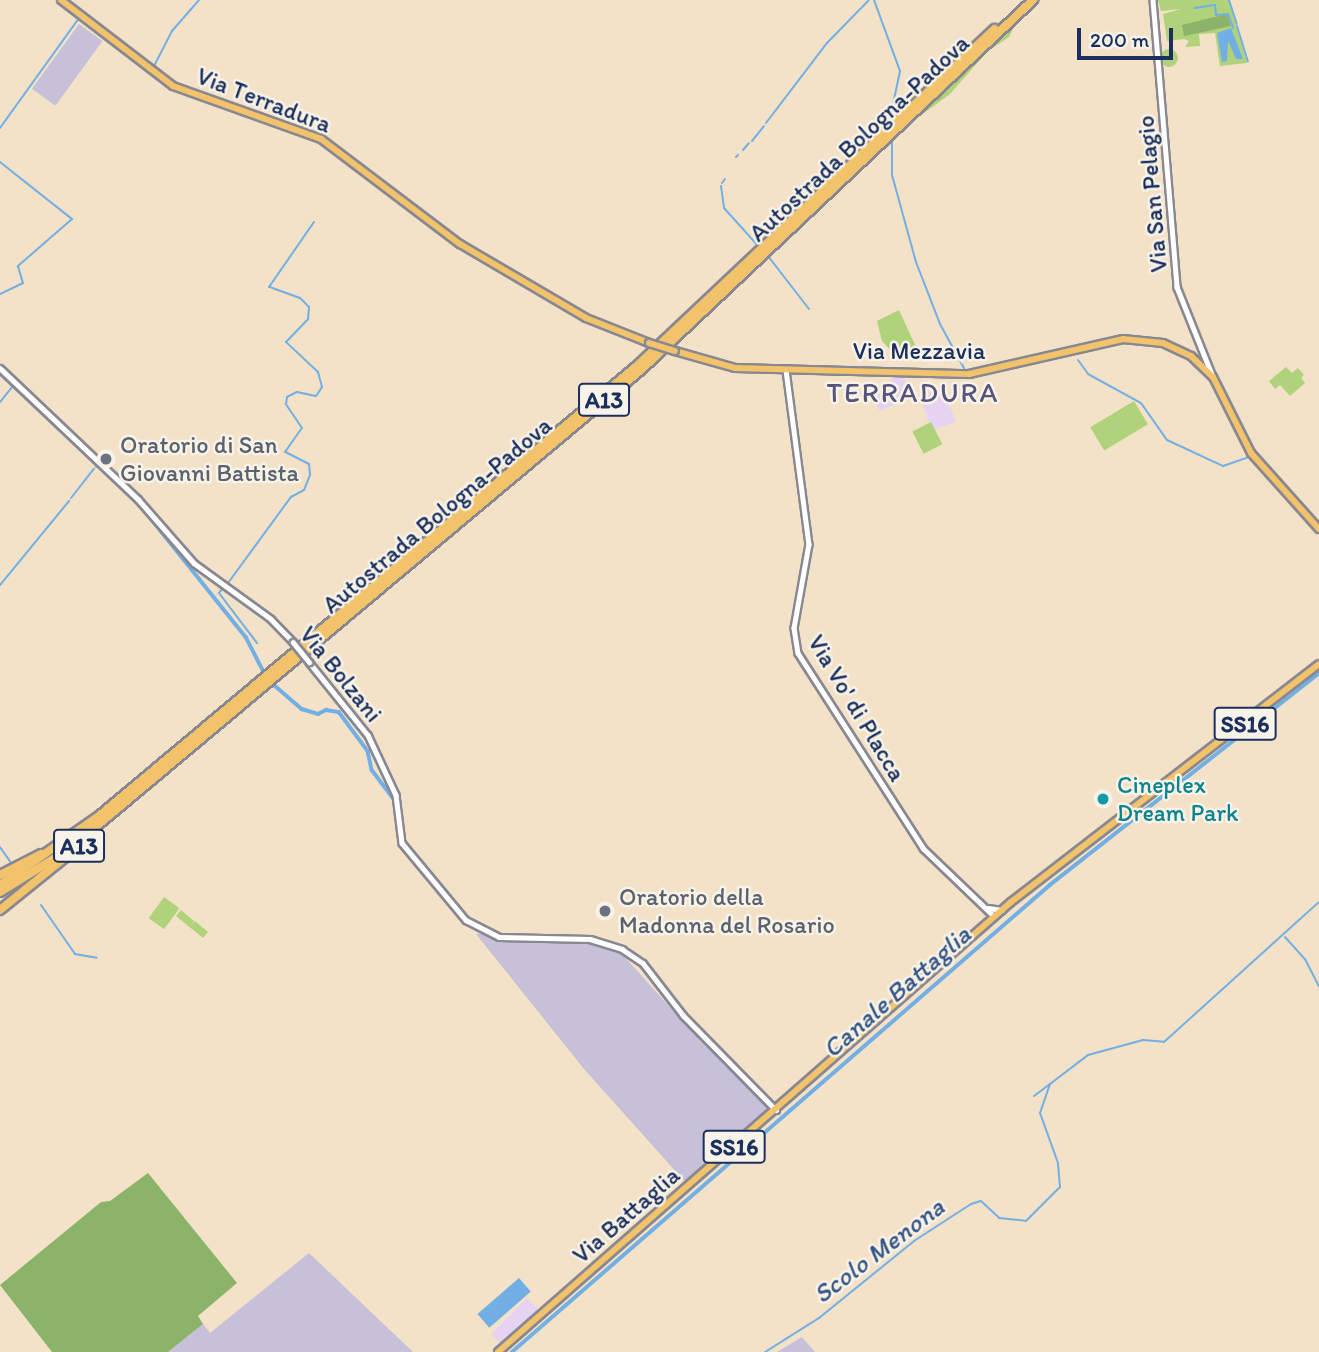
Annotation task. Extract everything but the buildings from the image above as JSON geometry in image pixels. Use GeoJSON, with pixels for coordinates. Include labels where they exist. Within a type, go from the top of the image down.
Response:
{"type":"FeatureCollection","features":[{"type":"Feature","properties":{"kind":"highway","name":"Autostrada Bologna-Padova"},"geometry":{"type":"LineString","coordinates":[[0,885],[99,816],[638,365],[1025,0]]}},
{"type":"Feature","properties":{"kind":"highway","name":"Autostrada Bologna-Padova"},"geometry":{"type":"LineString","coordinates":[[0,892],[68,850],[642,369],[1033,0]]}},
{"type":"Feature","properties":{"kind":"highway","name":"A13"},"geometry":{"type":"LineString","coordinates":[[0,910],[155,778]]}},
{"type":"Feature","properties":{"kind":"highway","name":"A13"},"geometry":{"type":"LineString","coordinates":[[0,875],[99,816]]}},
{"type":"Feature","properties":{"kind":"main road","name":"Via Terradura"},"geometry":{"type":"LineString","coordinates":[[61,0],[173,86],[326,143],[446,235],[560,303]]}},
{"type":"Feature","properties":{"kind":"main road","name":"Via Mezzavia"},"geometry":{"type":"LineString","coordinates":[[560,303],[603,326],[726,367],[977,373],[1141,338],[1183,351],[1213,377],[1251,453],[1319,529]]}},
{"type":"Feature","properties":{"kind":"main road","name":"SS16"},"geometry":{"type":"LineString","coordinates":[[985,926],[1319,664]]}},
{"type":"Feature","properties":{"kind":"main road","name":"Via Battaglia"},"geometry":{"type":"LineString","coordinates":[[498,1352],[985,926]]}},
{"type":"Feature","properties":{"kind":"street","name":"Via San Pelagio"},"geometry":{"type":"LineString","coordinates":[[1153,0],[1177,287],[1213,377]]}},
{"type":"Feature","properties":{"kind":"street","name":"Via Bolzani"},"geometry":{"type":"LineString","coordinates":[[0,368],[136,497],[194,563],[271,619],[293,642],[369,735],[396,795],[402,843],[455,910],[499,937],[590,939],[632,955],[777,1110]]}},
{"type":"Feature","properties":{"kind":"street","name":"Via Vo' di Placca"},"geometry":{"type":"LineString","coordinates":[[786,370],[809,552],[794,628],[798,653],[923,848],[995,917]]}},
{"type":"Feature","properties":{"kind":"street"},"geometry":{"type":"LineString","coordinates":[[985,926],[986,908],[1003,910]]}},
{"type":"Feature","properties":{"kind":"shaded area"},"geometry":{"type":"Polygon","coordinates":[[[79,24],[102,41],[55,106],[32,89],[79,24]]]}},
{"type":"Feature","properties":{"kind":"shaded area"},"geometry":{"type":"Polygon","coordinates":[[[880,374],[902,375],[915,395],[880,411],[872,398],[893,386],[891,376],[880,374]]]}},
{"type":"Feature","properties":{"kind":"shaded area"},"geometry":{"type":"Polygon","coordinates":[[[943,387],[956,422],[932,430],[920,396],[943,387]]]}},
{"type":"Feature","properties":{"kind":"shaded area"},"geometry":{"type":"Polygon","coordinates":[[[485,933],[511,942],[596,943],[622,954],[706,1047],[712,1045],[762,1099],[768,1112],[687,1184],[584,1069],[476,934],[485,933]]]}},
{"type":"Feature","properties":{"kind":"shaded area"},"geometry":{"type":"Polygon","coordinates":[[[309,1253],[413,1352],[168,1352],[203,1324],[210,1333],[309,1253]]]}},
{"type":"Feature","properties":{"kind":"shaded area"},"geometry":{"type":"Polygon","coordinates":[[[527,1298],[540,1311],[504,1347],[491,1334],[527,1298]]]}},
{"type":"Feature","properties":{"kind":"shaded area"},"geometry":{"type":"Polygon","coordinates":[[[802,1337],[815,1352],[777,1352],[802,1337]]]}},
{"type":"Feature","properties":{"kind":"green space"},"geometry":{"type":"Polygon","coordinates":[[[1158,0],[1229,0],[1247,63],[1220,66],[1215,33],[1199,34],[1200,46],[1185,47],[1189,41],[1184,39],[1167,41],[1163,14],[1181,9],[1161,11],[1158,0]]]}},
{"type":"Feature","properties":{"kind":"green space"},"geometry":{"type":"Polygon","coordinates":[[[1227,14],[1231,26],[1184,36],[1182,25],[1227,14]]]}},
{"type":"Feature","properties":{"kind":"green space"},"geometry":{"type":"Polygon","coordinates":[[[1018,20],[1009,37],[988,51],[950,94],[916,119],[1018,20]]]}},
{"type":"Feature","properties":{"kind":"green space"},"geometry":{"type":"Polygon","coordinates":[[[1165,49],[1173,49],[1178,58],[1176,65],[1165,67],[1160,62],[1160,54],[1165,49]]]}},
{"type":"Feature","properties":{"kind":"green space"},"geometry":{"type":"Polygon","coordinates":[[[899,310],[916,347],[895,355],[882,341],[877,321],[899,310]]]}},
{"type":"Feature","properties":{"kind":"green space"},"geometry":{"type":"Polygon","coordinates":[[[1286,367],[1292,373],[1298,368],[1304,375],[1301,378],[1305,383],[1290,396],[1280,385],[1275,389],[1269,381],[1286,367]]]}},
{"type":"Feature","properties":{"kind":"green space"},"geometry":{"type":"Polygon","coordinates":[[[1134,401],[1148,424],[1104,450],[1090,427],[1134,401]]]}},
{"type":"Feature","properties":{"kind":"green space"},"geometry":{"type":"Polygon","coordinates":[[[931,422],[942,444],[924,454],[912,432],[931,422]]]}},
{"type":"Feature","properties":{"kind":"green space"},"geometry":{"type":"Polygon","coordinates":[[[164,897],[179,908],[164,929],[149,918],[164,897]]]}},
{"type":"Feature","properties":{"kind":"green space"},"geometry":{"type":"Polygon","coordinates":[[[181,910],[194,921],[191,925],[195,921],[208,932],[203,938],[176,916],[181,910]]]}},
{"type":"Feature","properties":{"kind":"green space"},"geometry":{"type":"Polygon","coordinates":[[[148,1173],[237,1283],[198,1316],[203,1324],[168,1352],[52,1352],[0,1285],[101,1202],[110,1201],[148,1173]]]}},
{"type":"Feature","properties":{"kind":"water"},"geometry":{"type":"Polygon","coordinates":[[[1231,28],[1243,59],[1236,59],[1228,41],[1227,61],[1222,62],[1217,33],[1231,28]]]}},
{"type":"Feature","properties":{"kind":"water"},"geometry":{"type":"Polygon","coordinates":[[[519,1278],[531,1292],[489,1328],[477,1314],[519,1278]]]}},
{"type":"Feature","properties":{"kind":"waterway"},"geometry":{"type":"LineString","coordinates":[[153,68],[172,31],[199,0]]}},
{"type":"Feature","properties":{"kind":"waterway"},"geometry":{"type":"LineString","coordinates":[[766,123],[827,43],[869,0]]}},
{"type":"Feature","properties":{"kind":"waterway"},"geometry":{"type":"LineString","coordinates":[[874,0],[900,71],[889,123]]}},
{"type":"Feature","properties":{"kind":"waterway"},"geometry":{"type":"LineString","coordinates":[[1229,0],[1237,24]]}},
{"type":"Feature","properties":{"kind":"waterway"},"geometry":{"type":"LineString","coordinates":[[1195,8],[1215,5],[1216,15],[1228,14],[1233,28]]}},
{"type":"Feature","properties":{"kind":"waterway"},"geometry":{"type":"LineString","coordinates":[[0,128],[79,18],[93,30]]}},
{"type":"Feature","properties":{"kind":"waterway"},"geometry":{"type":"LineString","coordinates":[[1237,26],[1248,61]]}},
{"type":"Feature","properties":{"kind":"waterway"},"geometry":{"type":"LineString","coordinates":[[102,37],[149,73]]}},
{"type":"Feature","properties":{"kind":"waterway"},"geometry":{"type":"LineString","coordinates":[[752,141],[764,126]]}},
{"type":"Feature","properties":{"kind":"waterway"},"geometry":{"type":"LineString","coordinates":[[892,140],[892,175],[916,262],[940,324],[965,370]]}},
{"type":"Feature","properties":{"kind":"waterway"},"geometry":{"type":"LineString","coordinates":[[743,150],[749,143]]}},
{"type":"Feature","properties":{"kind":"waterway"},"geometry":{"type":"LineString","coordinates":[[0,162],[72,219],[18,266],[23,283],[0,294]]}},
{"type":"Feature","properties":{"kind":"waterway"},"geometry":{"type":"LineString","coordinates":[[722,183],[725,179]]}},
{"type":"Feature","properties":{"kind":"waterway"},"geometry":{"type":"LineString","coordinates":[[721,186],[724,208],[759,247]]}},
{"type":"Feature","properties":{"kind":"waterway"},"geometry":{"type":"LineString","coordinates":[[228,583],[291,497],[304,490],[310,475],[309,464],[285,452],[302,428],[286,404],[287,397],[297,392],[316,396],[322,387],[318,372],[286,342],[308,319],[309,307],[300,298],[269,287],[314,222]]}},
{"type":"Feature","properties":{"kind":"waterway"},"geometry":{"type":"LineString","coordinates":[[768,256],[809,309]]}},
{"type":"Feature","properties":{"kind":"waterway"},"geometry":{"type":"LineString","coordinates":[[1078,360],[1088,374],[1141,403],[1167,440],[1223,466],[1249,457]]}},
{"type":"Feature","properties":{"kind":"waterway"},"geometry":{"type":"LineString","coordinates":[[0,373],[141,506],[246,637],[265,674]]}},
{"type":"Feature","properties":{"kind":"waterway"},"geometry":{"type":"LineString","coordinates":[[0,402],[13,386]]}},
{"type":"Feature","properties":{"kind":"waterway"},"geometry":{"type":"LineString","coordinates":[[71,498],[94,469]]}},
{"type":"Feature","properties":{"kind":"waterway"},"geometry":{"type":"LineString","coordinates":[[0,585],[69,501]]}},
{"type":"Feature","properties":{"kind":"waterway"},"geometry":{"type":"LineString","coordinates":[[223,588],[219,593],[257,643]]}},
{"type":"Feature","properties":{"kind":"waterway","name":"Canale Battaglia"},"geometry":{"type":"LineString","coordinates":[[512,1352],[1050,885],[1319,673]]}},
{"type":"Feature","properties":{"kind":"waterway"},"geometry":{"type":"LineString","coordinates":[[272,683],[302,709],[318,714],[326,710],[339,712],[368,751],[372,770],[394,799]]}},
{"type":"Feature","properties":{"kind":"waterway"},"geometry":{"type":"LineString","coordinates":[[0,847],[11,863]]}},
{"type":"Feature","properties":{"kind":"waterway","name":"Scolo Menona"},"geometry":{"type":"LineString","coordinates":[[765,1352],[819,1318],[914,1241],[971,1204],[981,1201],[999,1218],[1026,1221],[1060,1187],[1058,1163],[1040,1113],[1050,1084],[1088,1055],[1143,1040],[1164,1042],[1319,902]]}},
{"type":"Feature","properties":{"kind":"waterway"},"geometry":{"type":"LineString","coordinates":[[41,905],[75,954],[97,958]]}},
{"type":"Feature","properties":{"kind":"waterway"},"geometry":{"type":"LineString","coordinates":[[1285,937],[1305,959],[1319,987]]}},
{"type":"Feature","properties":{"kind":"waterway"},"geometry":{"type":"LineString","coordinates":[[1034,1096],[1050,1084]]}},
{"type":"Feature","properties":{"kind":"place","name":"Oratorio di San Giovanni Battista"},"geometry":{"type":"Point","coordinates":[106,459]}},
{"type":"Feature","properties":{"kind":"place","name":"Cineplex Dream Park"},"geometry":{"type":"Point","coordinates":[1103,799]}},
{"type":"Feature","properties":{"kind":"place","name":"Oratorio della Madonna del Rosario"},"geometry":{"type":"Point","coordinates":[605,911]}},
{"type":"Feature","properties":{"kind":"district","name":"TERRADURA"},"geometry":{"type":"Point","coordinates":[913,392]}}]}
